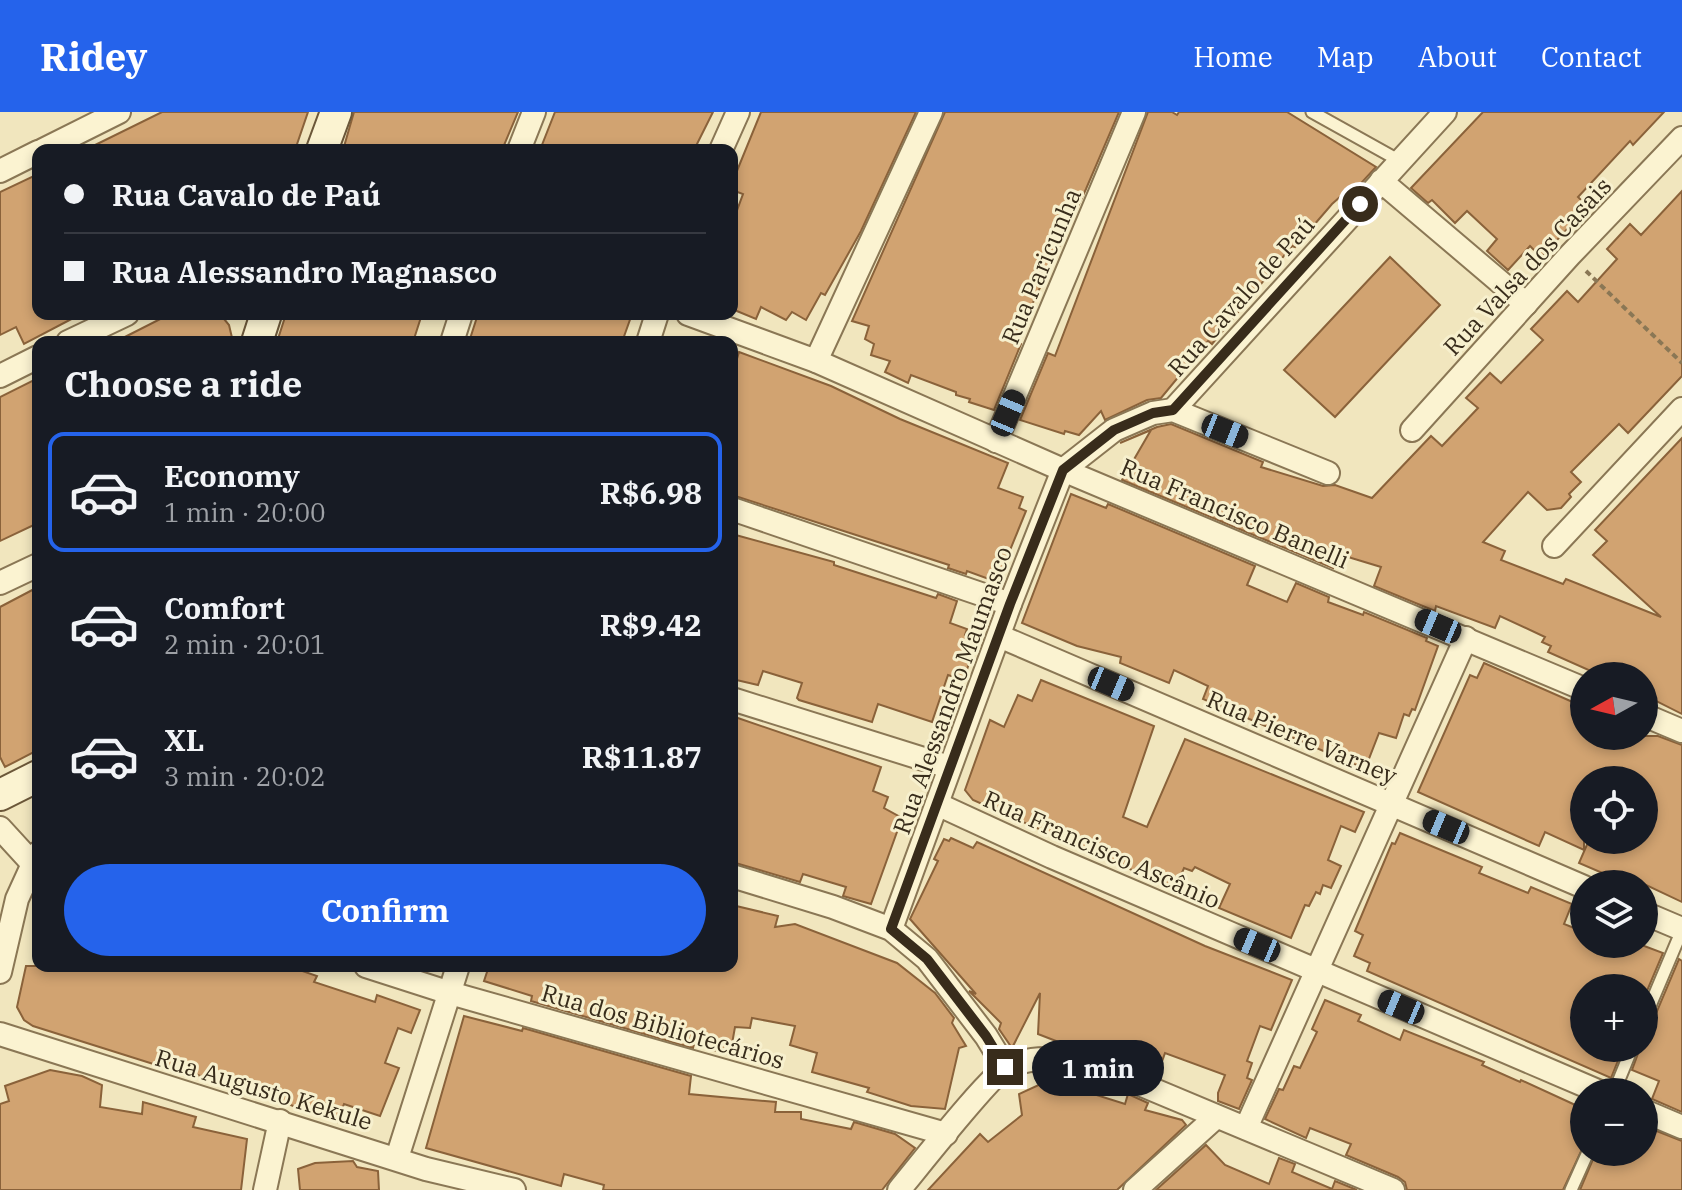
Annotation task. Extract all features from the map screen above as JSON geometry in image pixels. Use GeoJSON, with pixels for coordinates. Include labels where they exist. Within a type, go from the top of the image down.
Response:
{"type":"FeatureCollection","features":[{"type":"Feature","properties":{"kind":"street"},"geometry":{"type":"LineString","coordinates":[[54,144],[119,112]]}},
{"type":"Feature","properties":{"kind":"street"},"geometry":{"type":"LineString","coordinates":[[324,144],[336,112]]}},
{"type":"Feature","properties":{"kind":"street"},"geometry":{"type":"LineString","coordinates":[[521,144],[534,112]]}},
{"type":"Feature","properties":{"kind":"street"},"geometry":{"type":"LineString","coordinates":[[724,144],[738,112]]}},
{"type":"Feature","properties":{"kind":"street"},"geometry":{"type":"LineString","coordinates":[[816,361],[931,112]]}},
{"type":"Feature","properties":{"kind":"street","name":"Rua Paricunha"},"geometry":{"type":"LineString","coordinates":[[996,441],[1134,112]]}},
{"type":"Feature","properties":{"kind":"street","name":"Rua Cavalo de Paú"},"geometry":{"type":"LineString","coordinates":[[1173,410],[1445,112]]}},
{"type":"Feature","properties":{"kind":"street","name":"Rua Valsa dos Casais"},"geometry":{"type":"LineString","coordinates":[[1412,430],[1570,255],[1682,138]]}},
{"type":"Feature","properties":{"kind":"street"},"geometry":{"type":"LineString","coordinates":[[0,171],[32,155]]}},
{"type":"Feature","properties":{"kind":"street"},"geometry":{"type":"LineString","coordinates":[[1381,181],[1526,304]]}},
{"type":"Feature","properties":{"kind":"street"},"geometry":{"type":"LineString","coordinates":[[81,336],[114,320]]}},
{"type":"Feature","properties":{"kind":"street","name":"Rua Francisco Banelli"},"geometry":{"type":"LineString","coordinates":[[704,320],[816,361],[1063,470],[1570,683]]}},
{"type":"Feature","properties":{"kind":"street"},"geometry":{"type":"LineString","coordinates":[[0,376],[32,360]]}},
{"type":"Feature","properties":{"kind":"street"},"geometry":{"type":"LineString","coordinates":[[1554,546],[1682,409]]}},
{"type":"Feature","properties":{"kind":"street","name":"Rua Cavalo de Paú"},"geometry":{"type":"LineString","coordinates":[[1063,470],[1114,430],[1153,413],[1173,410],[1328,473]]}},
{"type":"Feature","properties":{"kind":"street","name":"Rua Alessandro Maumasco"},"geometry":{"type":"LineString","coordinates":[[891,929],[1010,604],[1063,470]]}},
{"type":"Feature","properties":{"kind":"street"},"geometry":{"type":"LineString","coordinates":[[738,511],[1010,604]]}},
{"type":"Feature","properties":{"kind":"street"},"geometry":{"type":"LineString","coordinates":[[0,583],[32,568]]}},
{"type":"Feature","properties":{"kind":"street","name":"Rua Pierre Varney"},"geometry":{"type":"LineString","coordinates":[[999,636],[1570,881]]}},
{"type":"Feature","properties":{"kind":"street"},"geometry":{"type":"LineString","coordinates":[[1246,1128],[1466,638]]}},
{"type":"Feature","properties":{"kind":"street"},"geometry":{"type":"LineString","coordinates":[[738,701],[949,767]]}},
{"type":"Feature","properties":{"kind":"street"},"geometry":{"type":"LineString","coordinates":[[1658,721],[1682,731]]}},
{"type":"Feature","properties":{"kind":"street"},"geometry":{"type":"LineString","coordinates":[[0,795],[32,779]]}},
{"type":"Feature","properties":{"kind":"street","name":"Rua Francisco Ascânio"},"geometry":{"type":"LineString","coordinates":[[937,804],[1052,857],[1570,1079]]}},
{"type":"Feature","properties":{"kind":"street"},"geometry":{"type":"LineString","coordinates":[[0,828],[32,857]]}},
{"type":"Feature","properties":{"kind":"street"},"geometry":{"type":"LineString","coordinates":[[0,972],[17,899],[32,869]]}},
{"type":"Feature","properties":{"kind":"street"},"geometry":{"type":"LineString","coordinates":[[738,878],[833,907],[891,929],[927,959],[986,1036],[1005,1067]]}},
{"type":"Feature","properties":{"kind":"street"},"geometry":{"type":"LineString","coordinates":[[1658,919],[1682,929]]}},
{"type":"Feature","properties":{"kind":"street","name":"Rua dos Bibliotecários"},"geometry":{"type":"LineString","coordinates":[[385,972],[946,1134]]}},
{"type":"Feature","properties":{"kind":"street"},"geometry":{"type":"LineString","coordinates":[[397,1158],[456,972]]}},
{"type":"Feature","properties":{"kind":"street","name":"Rua Augusto Kekule"},"geometry":{"type":"LineString","coordinates":[[0,1034],[397,1158],[426,1179],[514,1190]]}},
{"type":"Feature","properties":{"kind":"street"},"geometry":{"type":"LineString","coordinates":[[899,1190],[1005,1067],[1035,1058],[1067,1060],[1111,1072],[1393,1190]]}},
{"type":"Feature","properties":{"kind":"street"},"geometry":{"type":"LineString","coordinates":[[1135,1190],[1216,1117]]}},
{"type":"Feature","properties":{"kind":"street"},"geometry":{"type":"LineString","coordinates":[[1658,1117],[1682,1127]]}},
{"type":"Feature","properties":{"kind":"street"},"geometry":{"type":"LineString","coordinates":[[265,1190],[280,1121]]}},
{"type":"Feature","properties":{"kind":"lane"},"geometry":{"type":"LineString","coordinates":[[1312,112],[1400,161]]}},
{"type":"Feature","properties":{"kind":"lane"},"geometry":{"type":"LineString","coordinates":[[1658,986],[1682,929]]}},
{"type":"Feature","properties":{"kind":"lane"},"geometry":{"type":"LineString","coordinates":[[1571,1190],[1582,1166]]}},
{"type":"Feature","properties":{"kind":"path"},"geometry":{"type":"LineString","coordinates":[[1570,255],[1682,363]]}},
{"type":"Feature","properties":{"kind":"building"},"geometry":{"type":"Polygon","coordinates":[[[162,112],[308,112],[297,144],[97,144],[162,112]]]}},
{"type":"Feature","properties":{"kind":"building"},"geometry":{"type":"Polygon","coordinates":[[[354,112],[518,112],[505,144],[345,144],[354,112]]]}},
{"type":"Feature","properties":{"kind":"building"},"geometry":{"type":"Polygon","coordinates":[[[555,112],[713,112],[697,144],[542,144],[555,112]]]}},
{"type":"Feature","properties":{"kind":"building"},"geometry":{"type":"Polygon","coordinates":[[[761,112],[916,112],[861,231],[825,295],[821,293],[806,320],[792,312],[786,320],[761,307],[756,319],[738,312],[738,208],[743,194],[738,192],[738,168],[761,112]]]}},
{"type":"Feature","properties":{"kind":"building"},"geometry":{"type":"Polygon","coordinates":[[[945,112],[1119,112],[1023,324],[1021,344],[994,410],[911,375],[908,383],[885,372],[890,361],[871,355],[874,344],[865,339],[869,326],[852,321],[945,112]]]}},
{"type":"Feature","properties":{"kind":"building"},"geometry":{"type":"Polygon","coordinates":[[[1148,112],[1172,112],[1177,115],[1179,112],[1287,112],[1376,167],[1353,192],[1349,189],[1332,204],[1295,247],[1292,246],[1212,344],[1208,341],[1161,398],[1147,400],[1105,420],[1101,411],[1079,435],[1065,431],[1064,434],[1020,420],[1048,353],[1055,356],[1148,112]]]}},
{"type":"Feature","properties":{"kind":"building"},"geometry":{"type":"Polygon","coordinates":[[[1483,112],[1664,112],[1633,145],[1630,141],[1578,197],[1588,207],[1541,257],[1530,246],[1508,270],[1487,251],[1497,239],[1467,211],[1455,223],[1432,200],[1428,203],[1411,188],[1483,112]]]}},
{"type":"Feature","properties":{"kind":"building"},"geometry":{"type":"Polygon","coordinates":[[[32,177],[32,320],[70,320],[39,336],[32,336],[32,340],[24,344],[16,327],[0,335],[0,192],[32,177]]]}},
{"type":"Feature","properties":{"kind":"building"},"geometry":{"type":"Polygon","coordinates":[[[1682,191],[1682,376],[1628,433],[1619,424],[1571,472],[1581,482],[1561,508],[1547,510],[1528,492],[1483,542],[1505,551],[1501,560],[1563,584],[1566,579],[1661,617],[1593,555],[1607,541],[1595,530],[1682,438],[1682,714],[1658,702],[1658,662],[1570,662],[1548,652],[1551,646],[1542,642],[1545,637],[1500,616],[1495,628],[1436,606],[1435,611],[1374,586],[1381,567],[1335,553],[1333,568],[1122,480],[1151,430],[1120,443],[1157,427],[1171,424],[1263,462],[1261,467],[1323,486],[1335,485],[1372,498],[1431,436],[1442,446],[1478,408],[1466,398],[1490,373],[1501,383],[1543,340],[1531,329],[1567,291],[1578,302],[1617,259],[1607,249],[1630,224],[1641,235],[1682,191]]]}},
{"type":"Feature","properties":{"kind":"building"},"geometry":{"type":"Polygon","coordinates":[[[1390,257],[1440,305],[1335,417],[1284,370],[1390,257]]]}},
{"type":"Feature","properties":{"kind":"building"},"geometry":{"type":"Polygon","coordinates":[[[158,320],[225,320],[232,336],[127,336],[158,320]]]}},
{"type":"Feature","properties":{"kind":"building"},"geometry":{"type":"Polygon","coordinates":[[[284,320],[420,320],[415,336],[279,336],[284,320]]]}},
{"type":"Feature","properties":{"kind":"building"},"geometry":{"type":"Polygon","coordinates":[[[476,320],[630,320],[624,336],[471,336],[476,320]]]}},
{"type":"Feature","properties":{"kind":"building"},"geometry":{"type":"Polygon","coordinates":[[[739,352],[831,386],[900,419],[1008,463],[998,488],[1023,497],[1019,508],[1026,511],[997,582],[738,497],[739,352]]]}},
{"type":"Feature","properties":{"kind":"building"},"geometry":{"type":"Polygon","coordinates":[[[32,381],[32,526],[0,541],[0,397],[32,381]]]}},
{"type":"Feature","properties":{"kind":"building"},"geometry":{"type":"Polygon","coordinates":[[[1071,494],[1106,508],[1108,504],[1255,566],[1247,585],[1287,602],[1296,583],[1329,597],[1328,602],[1363,615],[1364,612],[1427,638],[1426,641],[1438,646],[1415,710],[1412,709],[1409,716],[1404,714],[1396,738],[1379,733],[1365,769],[1203,699],[1208,686],[1174,670],[1169,683],[1120,663],[1121,657],[1077,646],[1022,623],[1071,494]]]}},
{"type":"Feature","properties":{"kind":"building"},"geometry":{"type":"Polygon","coordinates":[[[738,536],[834,562],[834,565],[936,598],[938,594],[957,601],[950,623],[967,629],[965,635],[976,639],[964,680],[948,675],[932,722],[878,704],[872,722],[799,700],[802,683],[763,671],[758,685],[738,680],[738,536]]]}},
{"type":"Feature","properties":{"kind":"building"},"geometry":{"type":"Polygon","coordinates":[[[32,590],[32,753],[5,767],[0,757],[0,607],[32,590]]]}},
{"type":"Feature","properties":{"kind":"building"},"geometry":{"type":"Polygon","coordinates":[[[1484,663],[1570,701],[1570,750],[1658,750],[1658,736],[1682,745],[1682,902],[1658,891],[1658,870],[1595,870],[1579,863],[1583,854],[1658,854],[1658,766],[1570,766],[1570,844],[1545,832],[1539,846],[1418,792],[1470,675],[1477,678],[1484,663]]]}},
{"type":"Feature","properties":{"kind":"building"},"geometry":{"type":"Polygon","coordinates":[[[1041,680],[1154,726],[1123,817],[1147,827],[1185,739],[1364,812],[1355,832],[1341,826],[1328,860],[1341,866],[1331,888],[1323,885],[1320,894],[1316,892],[1309,906],[1305,905],[1291,938],[1219,908],[1230,884],[1195,867],[1192,871],[1184,868],[1175,889],[973,800],[965,790],[990,720],[1004,727],[1018,695],[1032,701],[1041,680]]]}},
{"type":"Feature","properties":{"kind":"building"},"geometry":{"type":"Polygon","coordinates":[[[738,718],[881,767],[873,791],[888,797],[884,808],[902,818],[871,904],[843,896],[846,887],[803,874],[800,882],[738,864],[738,718]]]}},
{"type":"Feature","properties":{"kind":"building"},"geometry":{"type":"Polygon","coordinates":[[[1400,833],[1482,867],[1479,873],[1528,893],[1531,887],[1570,903],[1564,924],[1570,926],[1570,958],[1658,958],[1658,951],[1663,953],[1654,974],[1570,974],[1570,1060],[1367,971],[1370,963],[1354,956],[1363,935],[1355,931],[1392,843],[1395,844],[1400,833]]]}},
{"type":"Feature","properties":{"kind":"building"},"geometry":{"type":"Polygon","coordinates":[[[951,838],[973,848],[977,842],[1205,946],[1292,980],[1271,1030],[1260,1026],[1247,1061],[1252,1063],[1247,1078],[1252,1080],[1239,1109],[1218,1101],[1225,1075],[1165,1053],[1157,1076],[1038,1034],[1040,993],[1012,1048],[999,1029],[1001,1023],[969,991],[976,994],[910,919],[938,861],[934,859],[944,839],[949,841],[951,838]]]}},
{"type":"Feature","properties":{"kind":"building"},"geometry":{"type":"Polygon","coordinates":[[[738,906],[778,916],[775,927],[795,924],[897,963],[935,993],[954,1018],[952,1023],[966,1046],[959,1048],[945,1109],[911,1106],[867,1092],[869,1088],[812,1072],[817,1053],[790,1045],[795,1026],[752,1018],[750,1028],[735,1027],[730,1055],[694,1044],[693,1048],[531,1001],[532,996],[484,981],[487,972],[738,972],[738,906]]]}},
{"type":"Feature","properties":{"kind":"building"},"geometry":{"type":"Polygon","coordinates":[[[1679,959],[1682,961],[1682,1112],[1658,1102],[1658,1078],[1632,1070],[1635,1062],[1658,1062],[1658,1009],[1679,959]]]}},
{"type":"Feature","properties":{"kind":"building"},"geometry":{"type":"Polygon","coordinates":[[[26,966],[32,966],[32,972],[305,972],[317,976],[314,982],[375,1002],[377,995],[420,1010],[411,1033],[398,1028],[385,1063],[399,1068],[380,1116],[344,1104],[337,1122],[222,1080],[221,1083],[186,1071],[185,1074],[33,1026],[24,1020],[17,1007],[26,966]]]}},
{"type":"Feature","properties":{"kind":"building"},"geometry":{"type":"Polygon","coordinates":[[[1325,1000],[1361,1015],[1358,1021],[1400,1040],[1404,1030],[1484,1062],[1482,1065],[1570,1103],[1570,1166],[1574,1166],[1563,1190],[1407,1190],[1405,1182],[1398,1177],[1346,1155],[1351,1144],[1310,1128],[1306,1138],[1265,1119],[1294,1066],[1300,1068],[1317,1032],[1312,1029],[1325,1000]]]}},
{"type":"Feature","properties":{"kind":"building"},"geometry":{"type":"Polygon","coordinates":[[[464,1016],[522,1031],[523,1028],[691,1076],[689,1094],[776,1102],[775,1112],[801,1112],[801,1119],[851,1129],[854,1122],[895,1134],[915,1148],[882,1190],[603,1190],[604,1185],[564,1174],[561,1186],[426,1148],[464,1016]]]}},
{"type":"Feature","properties":{"kind":"building"},"geometry":{"type":"Polygon","coordinates":[[[1575,1062],[1617,1062],[1611,1078],[1575,1062]]]}},
{"type":"Feature","properties":{"kind":"building"},"geometry":{"type":"Polygon","coordinates":[[[50,1070],[82,1076],[102,1085],[100,1107],[142,1114],[143,1102],[196,1117],[193,1127],[247,1139],[241,1190],[0,1190],[0,1104],[9,1101],[5,1086],[50,1070]]]}},
{"type":"Feature","properties":{"kind":"building"},"geometry":{"type":"Polygon","coordinates":[[[1057,1082],[1057,1088],[1068,1086],[1125,1104],[1128,1094],[1148,1103],[1145,1110],[1182,1120],[1186,1125],[1117,1190],[928,1190],[980,1134],[988,1142],[1022,1115],[1019,1094],[1043,1083],[1057,1082]]]}},
{"type":"Feature","properties":{"kind":"building"},"geometry":{"type":"Polygon","coordinates":[[[1658,1132],[1682,1141],[1682,1190],[1580,1190],[1590,1166],[1658,1166],[1658,1132]]]}},
{"type":"Feature","properties":{"kind":"building"},"geometry":{"type":"Polygon","coordinates":[[[1206,1145],[1225,1165],[1269,1184],[1279,1158],[1295,1164],[1292,1172],[1332,1189],[1335,1181],[1357,1190],[1156,1190],[1206,1145]]]}},
{"type":"Feature","properties":{"kind":"building"},"geometry":{"type":"Polygon","coordinates":[[[353,1161],[357,1167],[378,1171],[379,1190],[300,1190],[298,1169],[315,1163],[353,1161]]]}},
{"type":"Feature","properties":{"kind":"route"},"geometry":{"type":"LineString","coordinates":[[1005,1067],[986,1036],[927,959],[891,929],[1010,604],[1063,470],[1114,430],[1153,413],[1173,410],[1360,204]]}}]}
